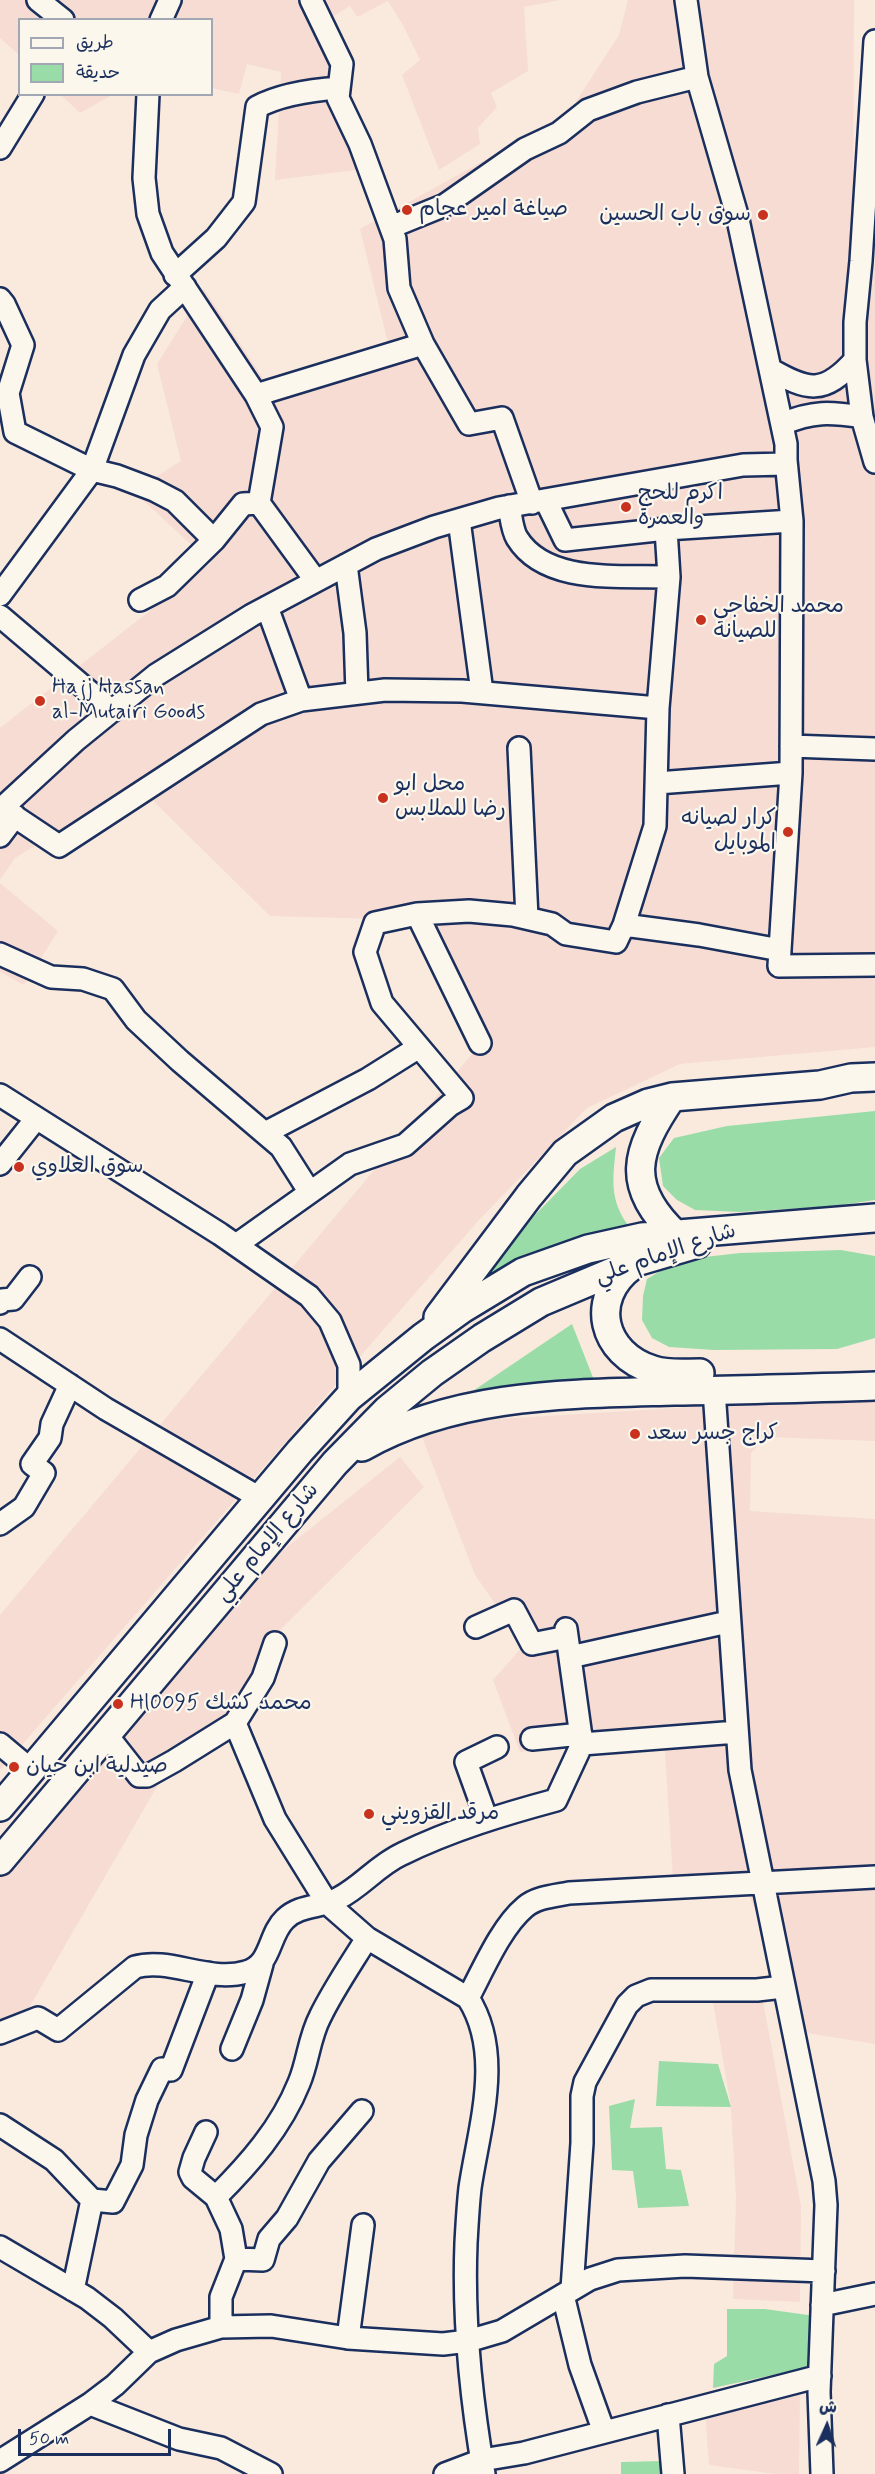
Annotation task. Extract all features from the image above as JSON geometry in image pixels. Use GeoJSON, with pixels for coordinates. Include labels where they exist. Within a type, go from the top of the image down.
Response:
{"type":"FeatureCollection","features":[{"type":"Feature","properties":{"kind":"main road"},"geometry":{"type":"LineString","coordinates":[[423,1337],[529,1196],[565,1153],[614,1118],[648,1103],[672,1096],[820,1085],[851,1078],[875,1077]]}},
{"type":"Feature","properties":{"kind":"main road"},"geometry":{"type":"LineString","coordinates":[[820,1085],[844,1090],[875,1092]]}},
{"type":"Feature","properties":{"kind":"main road"},"geometry":{"type":"LineString","coordinates":[[672,1096],[653,1124],[643,1147],[640,1172],[645,1196],[658,1218],[676,1235]]}},
{"type":"Feature","properties":{"kind":"main road"},"geometry":{"type":"LineString","coordinates":[[747,1228],[875,1218]]}},
{"type":"Feature","properties":{"kind":"main road","name":"شارع الإمام علي"},"geometry":{"type":"LineString","coordinates":[[0,1807],[300,1451],[349,1398],[423,1337],[462,1309],[523,1272],[588,1249],[642,1237],[747,1228]]}},
{"type":"Feature","properties":{"kind":"main road","name":"شارع الإمام علي"},"geometry":{"type":"LineString","coordinates":[[0,1861],[330,1468],[387,1410],[482,1338],[541,1302],[636,1262],[747,1228]]}},
{"type":"Feature","properties":{"kind":"main road"},"geometry":{"type":"LineString","coordinates":[[636,1262],[613,1286],[608,1296],[606,1315],[612,1339],[623,1354],[643,1366],[665,1373],[875,1370]]}},
{"type":"Feature","properties":{"kind":"main road"},"geometry":{"type":"LineString","coordinates":[[300,1451],[330,1468],[384,1435],[412,1423],[470,1408],[542,1395],[875,1386]]}},
{"type":"Feature","properties":{"kind":"street"},"geometry":{"type":"LineString","coordinates":[[38,0],[60,18]]}},
{"type":"Feature","properties":{"kind":"street"},"geometry":{"type":"LineString","coordinates":[[163,18],[170,0]]}},
{"type":"Feature","properties":{"kind":"street"},"geometry":{"type":"LineString","coordinates":[[311,0],[342,64],[338,98],[360,144],[391,227],[395,239],[399,288],[423,344],[469,424],[502,418],[539,502],[565,540],[666,529],[792,521]]}},
{"type":"Feature","properties":{"kind":"street"},"geometry":{"type":"LineString","coordinates":[[686,0],[697,77],[736,215],[786,444],[792,521],[791,773],[779,966],[875,965]]}},
{"type":"Feature","properties":{"kind":"street"},"geometry":{"type":"LineString","coordinates":[[875,41],[855,322],[855,360],[862,417],[875,462]]}},
{"type":"Feature","properties":{"kind":"street"},"geometry":{"type":"LineString","coordinates":[[391,227],[445,205],[525,149],[559,133],[588,110],[637,92],[697,77]]}},
{"type":"Feature","properties":{"kind":"street"},"geometry":{"type":"LineString","coordinates":[[0,596],[92,470],[134,355],[160,310],[180,281],[244,202],[256,107],[272,99],[312,90],[339,88]]}},
{"type":"Feature","properties":{"kind":"street"},"geometry":{"type":"LineString","coordinates":[[0,148],[32,96]]}},
{"type":"Feature","properties":{"kind":"street"},"geometry":{"type":"LineString","coordinates":[[148,96],[144,178],[148,214],[162,253],[256,395],[272,426],[259,502],[316,581]]}},
{"type":"Feature","properties":{"kind":"street"},"geometry":{"type":"LineString","coordinates":[[0,299],[23,345],[8,393],[7,436],[92,470],[117,476],[175,501],[214,540]]}},
{"type":"Feature","properties":{"kind":"street"},"geometry":{"type":"LineString","coordinates":[[256,395],[423,344]]}},
{"type":"Feature","properties":{"kind":"street"},"geometry":{"type":"LineString","coordinates":[[770,369],[796,384],[819,387],[841,376],[855,360]]}},
{"type":"Feature","properties":{"kind":"street"},"geometry":{"type":"LineString","coordinates":[[782,424],[799,417],[822,412],[862,417]]}},
{"type":"Feature","properties":{"kind":"street"},"geometry":{"type":"LineString","coordinates":[[0,836],[6,811],[112,711],[156,675],[267,607],[376,549],[459,520],[509,506],[743,465],[786,464]]}},
{"type":"Feature","properties":{"kind":"street"},"geometry":{"type":"LineString","coordinates":[[140,600],[167,586],[214,540],[243,504],[259,502]]}},
{"type":"Feature","properties":{"kind":"street"},"geometry":{"type":"LineString","coordinates":[[509,506],[516,537],[531,555],[549,566],[570,573],[669,577]]}},
{"type":"Feature","properties":{"kind":"street"},"geometry":{"type":"LineString","coordinates":[[459,520],[482,692]]}},
{"type":"Feature","properties":{"kind":"street"},"geometry":{"type":"LineString","coordinates":[[620,934],[655,826],[658,708],[669,577],[666,529]]}},
{"type":"Feature","properties":{"kind":"street"},"geometry":{"type":"LineString","coordinates":[[346,565],[355,633],[357,693]]}},
{"type":"Feature","properties":{"kind":"street"},"geometry":{"type":"LineString","coordinates":[[267,607],[301,699]]}},
{"type":"Feature","properties":{"kind":"street"},"geometry":{"type":"LineString","coordinates":[[1,619],[112,711]]}},
{"type":"Feature","properties":{"kind":"street"},"geometry":{"type":"LineString","coordinates":[[6,811],[59,846],[261,714],[301,699],[385,690],[482,692],[658,708]]}},
{"type":"Feature","properties":{"kind":"street"},"geometry":{"type":"LineString","coordinates":[[791,746],[875,750]]}},
{"type":"Feature","properties":{"kind":"street"},"geometry":{"type":"LineString","coordinates":[[519,748],[527,918]]}},
{"type":"Feature","properties":{"kind":"street"},"geometry":{"type":"LineString","coordinates":[[657,783],[791,773]]}},
{"type":"Feature","properties":{"kind":"street"},"geometry":{"type":"LineString","coordinates":[[237,1245],[309,1191],[350,1164],[405,1145],[450,1105],[462,1098],[382,1003],[365,952],[375,923],[417,914],[469,911],[527,918],[552,924],[566,934],[699,935],[780,950]]}},
{"type":"Feature","properties":{"kind":"street"},"geometry":{"type":"LineString","coordinates":[[417,914],[480,1043]]}},
{"type":"Feature","properties":{"kind":"street"},"geometry":{"type":"LineString","coordinates":[[0,954],[51,977],[83,979],[112,989],[136,1020],[180,1062],[281,1147],[309,1191]]}},
{"type":"Feature","properties":{"kind":"street"},"geometry":{"type":"LineString","coordinates":[[265,1133],[368,1079],[419,1047]]}},
{"type":"Feature","properties":{"kind":"street"},"geometry":{"type":"LineString","coordinates":[[0,1095],[36,1120],[237,1245],[309,1296],[330,1321],[349,1365],[349,1398]]}},
{"type":"Feature","properties":{"kind":"street"},"geometry":{"type":"LineString","coordinates":[[0,1164],[36,1120]]}},
{"type":"Feature","properties":{"kind":"street"},"geometry":{"type":"LineString","coordinates":[[0,1303],[2,1300],[13,1299],[30,1277]]}},
{"type":"Feature","properties":{"kind":"street"},"geometry":{"type":"LineString","coordinates":[[0,1339],[106,1409],[260,1497]]}},
{"type":"Feature","properties":{"kind":"street"},"geometry":{"type":"LineString","coordinates":[[0,1524],[24,1507],[44,1473],[32,1464],[50,1438],[52,1424],[70,1385]]}},
{"type":"Feature","properties":{"kind":"street"},"geometry":{"type":"LineString","coordinates":[[714,1390],[728,1622],[740,1770],[824,2181],[826,2215],[820,2376],[822,2474]]}},
{"type":"Feature","properties":{"kind":"street"},"geometry":{"type":"LineString","coordinates":[[476,1627],[514,1610],[532,1644],[728,1622]]}},
{"type":"Feature","properties":{"kind":"street"},"geometry":{"type":"LineString","coordinates":[[232,2049],[252,2000],[262,1964],[284,1919],[302,1908],[327,1904],[341,1898],[379,1867],[401,1854],[487,1820],[556,1800],[582,1739],[568,1641]]}},
{"type":"Feature","properties":{"kind":"street"},"geometry":{"type":"LineString","coordinates":[[106,1734],[139,1776],[147,1776],[236,1723],[263,1678],[275,1643]]}},
{"type":"Feature","properties":{"kind":"street"},"geometry":{"type":"LineString","coordinates":[[236,1723],[276,1819],[327,1904],[367,1938],[468,1998],[478,2014],[485,2036],[487,2062],[484,2107],[470,2190],[467,2234],[468,2341],[483,2467]]}},
{"type":"Feature","properties":{"kind":"street"},"geometry":{"type":"LineString","coordinates":[[532,1739],[737,1732]]}},
{"type":"Feature","properties":{"kind":"street"},"geometry":{"type":"LineString","coordinates":[[0,1744],[31,1770]]}},
{"type":"Feature","properties":{"kind":"street"},"geometry":{"type":"LineString","coordinates":[[487,1820],[466,1762],[497,1747]]}},
{"type":"Feature","properties":{"kind":"street"},"geometry":{"type":"LineString","coordinates":[[468,1998],[510,1925],[526,1906],[543,1897],[569,1893],[762,1885],[875,1877]]}},
{"type":"Feature","properties":{"kind":"street"},"geometry":{"type":"LineString","coordinates":[[216,2198],[246,2167],[280,2121],[301,2081],[307,2050],[319,2018],[367,1938]]}},
{"type":"Feature","properties":{"kind":"street"},"geometry":{"type":"LineString","coordinates":[[0,2033],[38,2018],[58,2030],[135,1967],[150,1962],[191,1972],[208,1973],[246,1972],[262,1964]]}},
{"type":"Feature","properties":{"kind":"street"},"geometry":{"type":"LineString","coordinates":[[0,2125],[54,2160],[93,2200],[113,2202],[132,2165],[136,2135],[147,2100],[162,2069],[171,2070],[208,1973]]}},
{"type":"Feature","properties":{"kind":"street"},"geometry":{"type":"LineString","coordinates":[[604,2432],[580,2365],[567,2292],[582,2143],[582,2096],[585,2082],[627,2005],[636,1996],[651,1990],[757,1990],[783,1987]]}},
{"type":"Feature","properties":{"kind":"street"},"geometry":{"type":"LineString","coordinates":[[236,2259],[263,2260],[269,2239],[287,2218],[319,2161],[362,2111]]}},
{"type":"Feature","properties":{"kind":"street"},"geometry":{"type":"LineString","coordinates":[[206,2132],[190,2172],[193,2178],[216,2198],[231,2229],[236,2259],[221,2297],[221,2327]]}},
{"type":"Feature","properties":{"kind":"street"},"geometry":{"type":"LineString","coordinates":[[73,2290],[93,2200]]}},
{"type":"Feature","properties":{"kind":"street"},"geometry":{"type":"LineString","coordinates":[[348,2338],[363,2225]]}},
{"type":"Feature","properties":{"kind":"street"},"geometry":{"type":"LineString","coordinates":[[0,2247],[73,2290],[113,2318],[149,2352]]}},
{"type":"Feature","properties":{"kind":"street"},"geometry":{"type":"LineString","coordinates":[[0,2461],[116,2385],[149,2352],[176,2340],[221,2327],[271,2326],[348,2338],[442,2344],[468,2341],[502,2331],[590,2279],[618,2270],[686,2266],[824,2271]]}},
{"type":"Feature","properties":{"kind":"street"},"geometry":{"type":"LineString","coordinates":[[822,2305],[875,2294]]}},
{"type":"Feature","properties":{"kind":"street"},"geometry":{"type":"LineString","coordinates":[[445,2474],[483,2467],[524,2453],[820,2376]]}},
{"type":"Feature","properties":{"kind":"street"},"geometry":{"type":"LineString","coordinates":[[90,2404],[178,2439],[221,2448],[271,2474]]}},
{"type":"Feature","properties":{"kind":"street"},"geometry":{"type":"LineString","coordinates":[[668,2415],[673,2474]]}},
{"type":"Feature","properties":{"kind":"shaded area"},"geometry":{"type":"Polygon","coordinates":[[[0,0],[560,0],[524,7],[528,71],[491,93],[497,107],[478,128],[480,144],[439,170],[402,75],[420,60],[388,1],[357,17],[350,6],[329,19],[364,169],[275,180],[281,72],[247,64],[239,94],[213,88],[213,18],[18,18],[18,54],[0,38],[0,0]]]}},
{"type":"Feature","properties":{"kind":"shaded area"},"geometry":{"type":"Polygon","coordinates":[[[628,0],[854,0],[853,238],[875,265],[875,1047],[680,1064],[587,1108],[478,1221],[0,1770],[0,1615],[477,1048],[416,920],[270,916],[136,784],[15,858],[0,880],[0,728],[211,563],[133,491],[181,461],[157,364],[204,289],[274,395],[393,363],[360,229],[568,114],[619,35],[628,0]]]}},
{"type":"Feature","properties":{"kind":"shaded area"},"geometry":{"type":"Polygon","coordinates":[[[62,96],[110,96],[80,113],[62,96]]]}},
{"type":"Feature","properties":{"kind":"shaded area"},"geometry":{"type":"Polygon","coordinates":[[[0,883],[58,931],[24,985],[0,972],[0,883]]]}},
{"type":"Feature","properties":{"kind":"shaded area"},"geometry":{"type":"Polygon","coordinates":[[[875,1391],[875,1441],[767,1437],[751,1453],[750,1511],[875,1519],[875,2044],[807,2033],[739,1872],[673,1879],[664,1735],[520,1752],[493,1680],[524,1645],[475,1575],[417,1424],[725,1405],[875,1391]]]}},
{"type":"Feature","properties":{"kind":"shaded area"},"geometry":{"type":"Polygon","coordinates":[[[400,1457],[424,1487],[275,1635],[235,1730],[159,1783],[22,2020],[0,2048],[0,1865],[157,1677],[286,1548],[400,1457]]]}},
{"type":"Feature","properties":{"kind":"shaded area"},"geometry":{"type":"Polygon","coordinates":[[[712,1996],[763,2001],[801,2206],[800,2302],[733,2299],[736,2198],[731,2107],[712,1996]]]}},
{"type":"Feature","properties":{"kind":"shaded area"},"geometry":{"type":"Polygon","coordinates":[[[800,2390],[799,2474],[775,2474],[709,2465],[705,2409],[800,2390]]]}},
{"type":"Feature","properties":{"kind":"green space"},"geometry":{"type":"Polygon","coordinates":[[[875,1111],[875,1200],[835,1206],[740,1212],[695,1210],[677,1200],[663,1186],[659,1158],[674,1138],[727,1126],[875,1111]]]}},
{"type":"Feature","properties":{"kind":"green space"},"geometry":{"type":"Polygon","coordinates":[[[616,1147],[613,1178],[615,1197],[628,1225],[532,1253],[480,1282],[532,1218],[580,1169],[616,1147]]]}},
{"type":"Feature","properties":{"kind":"green space"},"geometry":{"type":"Polygon","coordinates":[[[841,1250],[875,1256],[875,1338],[837,1349],[714,1350],[669,1347],[652,1338],[642,1320],[643,1296],[647,1279],[678,1260],[740,1253],[841,1250]]]}},
{"type":"Feature","properties":{"kind":"green space"},"geometry":{"type":"Polygon","coordinates":[[[572,1324],[594,1380],[569,1381],[461,1399],[572,1324]]]}},
{"type":"Feature","properties":{"kind":"green space"},"geometry":{"type":"Polygon","coordinates":[[[659,2061],[718,2064],[731,2107],[656,2106],[659,2061]]]}},
{"type":"Feature","properties":{"kind":"green space"},"geometry":{"type":"Polygon","coordinates":[[[635,2099],[630,2128],[662,2127],[666,2169],[681,2170],[689,2206],[638,2208],[633,2171],[612,2170],[609,2106],[635,2099]]]}},
{"type":"Feature","properties":{"kind":"green space"},"geometry":{"type":"Polygon","coordinates":[[[727,2309],[765,2309],[815,2316],[814,2366],[713,2388],[714,2364],[727,2356],[727,2309]]]}},
{"type":"Feature","properties":{"kind":"green space"},"geometry":{"type":"Polygon","coordinates":[[[663,2461],[664,2474],[621,2474],[621,2462],[663,2461]]]}},
{"type":"Feature","properties":{"kind":"place","name":"صياغة امير عجام"},"geometry":{"type":"Point","coordinates":[407,210]}},
{"type":"Feature","properties":{"kind":"place","name":"سوق باب الحسين"},"geometry":{"type":"Point","coordinates":[763,215]}},
{"type":"Feature","properties":{"kind":"place","name":"اكرم للحج والعمرة"},"geometry":{"type":"Point","coordinates":[626,507]}},
{"type":"Feature","properties":{"kind":"place","name":"محمد الخفاجي للصيانه"},"geometry":{"type":"Point","coordinates":[701,620]}},
{"type":"Feature","properties":{"kind":"place","name":"Hajj Hassan al-Mutairi Goods"},"geometry":{"type":"Point","coordinates":[40,701]}},
{"type":"Feature","properties":{"kind":"place","name":"محل ابو رضا للملابس"},"geometry":{"type":"Point","coordinates":[383,798]}},
{"type":"Feature","properties":{"kind":"place","name":"كرار لصيانه الموبايل"},"geometry":{"type":"Point","coordinates":[788,832]}},
{"type":"Feature","properties":{"kind":"place","name":"سوق العلاوي"},"geometry":{"type":"Point","coordinates":[19,1167]}},
{"type":"Feature","properties":{"kind":"place","name":"كراج جسر سعد"},"geometry":{"type":"Point","coordinates":[635,1434]}},
{"type":"Feature","properties":{"kind":"place","name":"Hl0095 محمد كشك"},"geometry":{"type":"Point","coordinates":[118,1704]}},
{"type":"Feature","properties":{"kind":"place","name":"صيدلية ابن حيان"},"geometry":{"type":"Point","coordinates":[14,1767]}},
{"type":"Feature","properties":{"kind":"place","name":"مرقد القزويني"},"geometry":{"type":"Point","coordinates":[369,1814]}}]}
